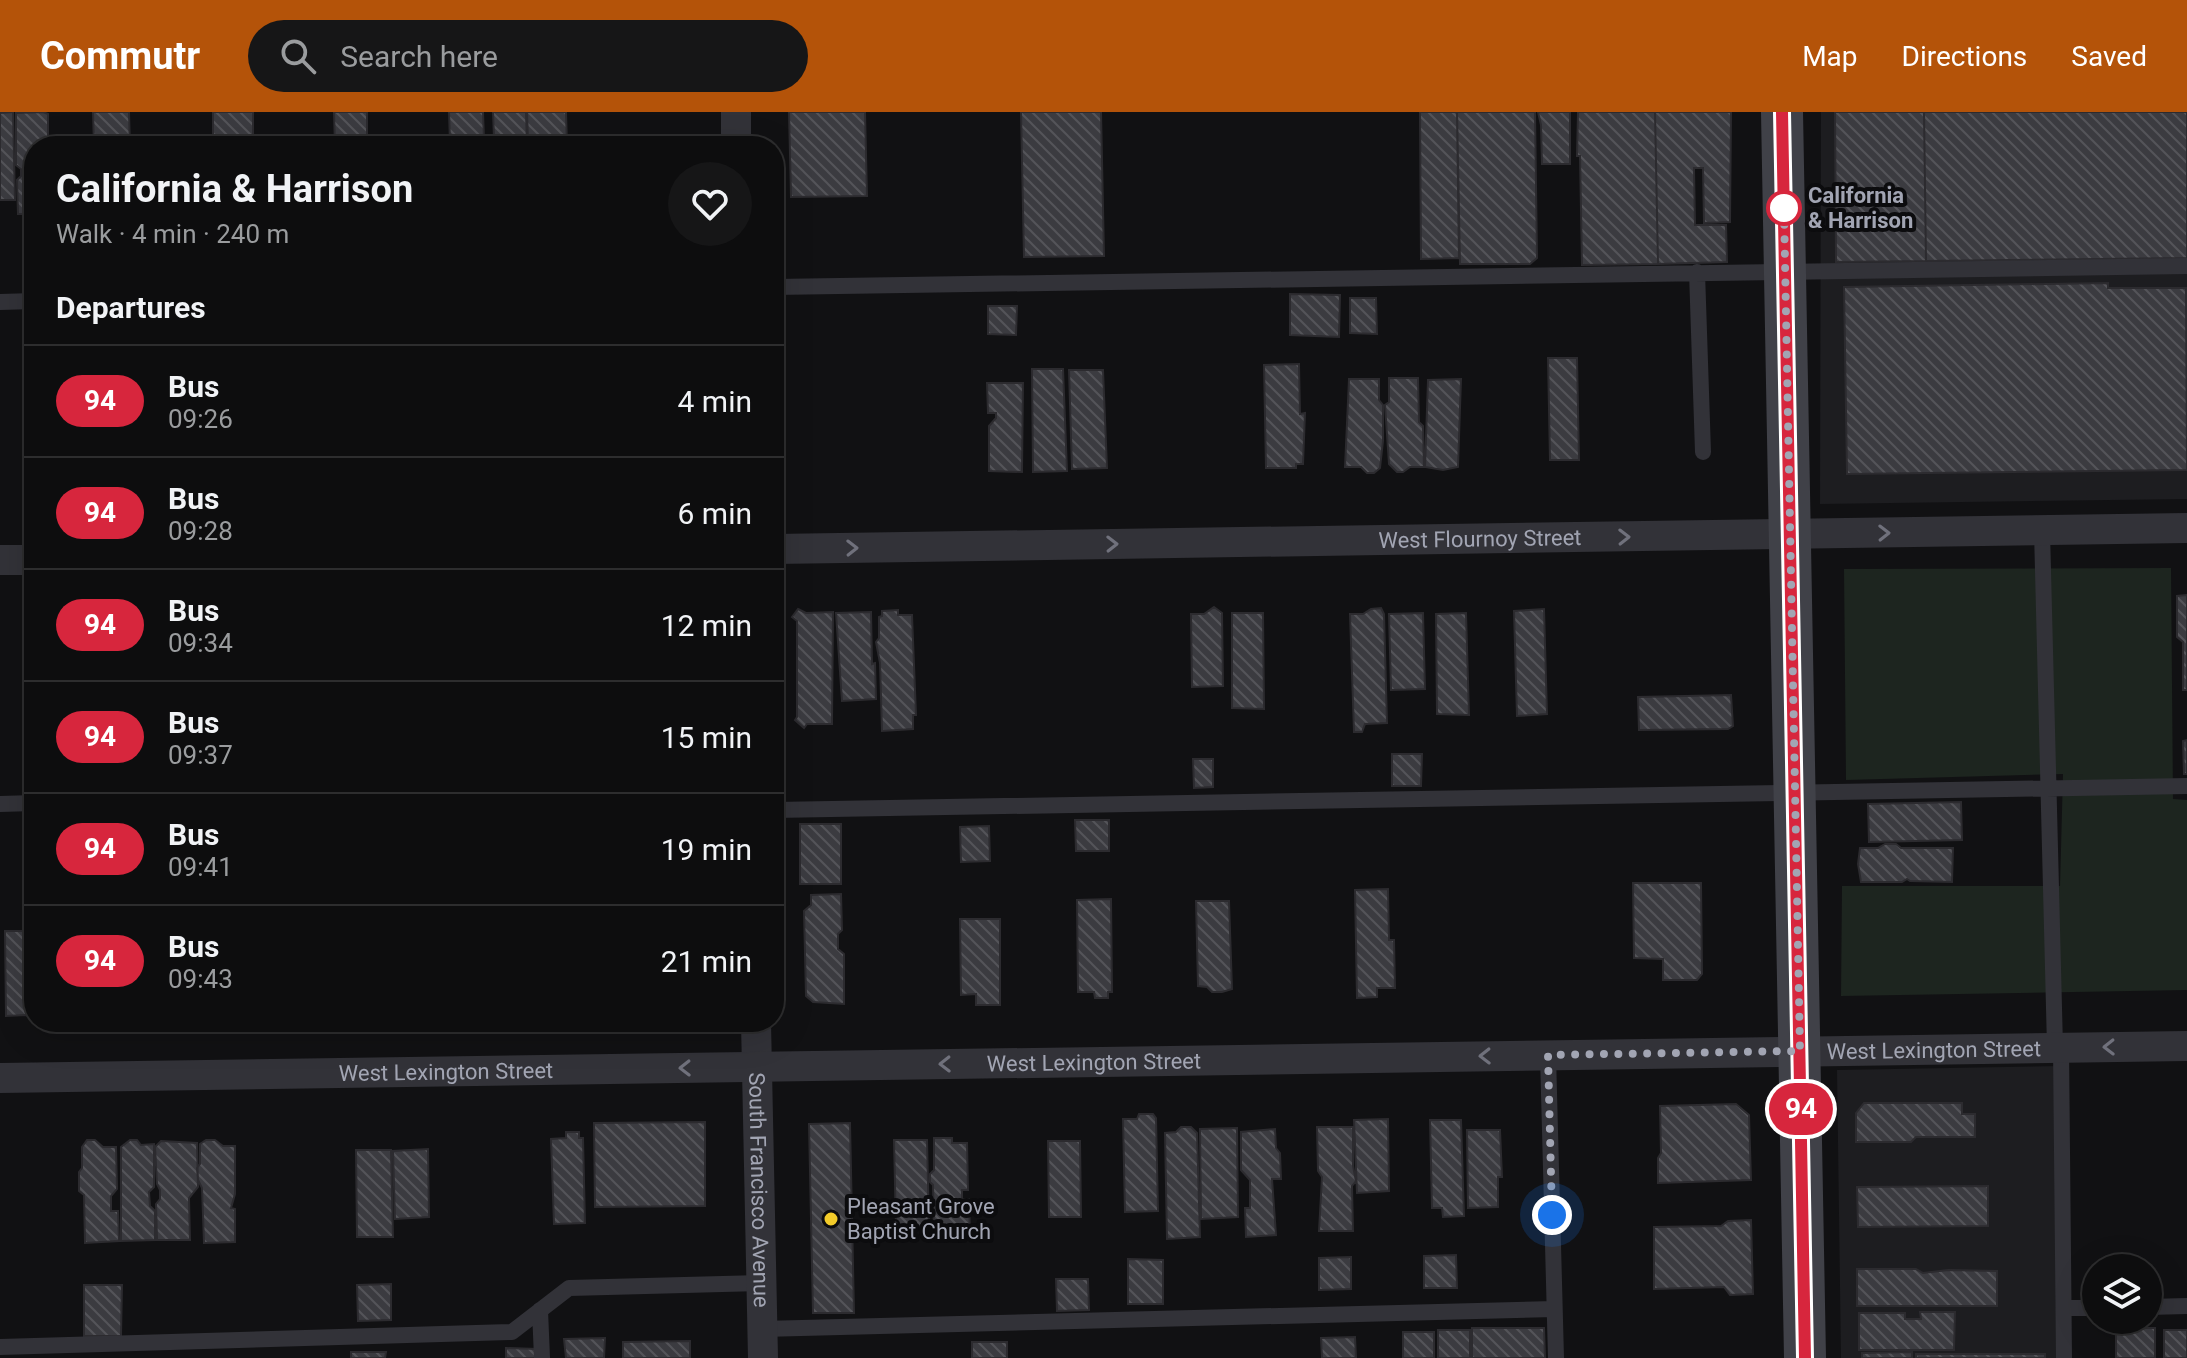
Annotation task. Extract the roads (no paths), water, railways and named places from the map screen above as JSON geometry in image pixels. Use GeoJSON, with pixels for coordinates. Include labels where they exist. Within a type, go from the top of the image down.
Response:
{"type":"FeatureCollection","features":[{"type":"Feature","properties":{"kind":"main road"},"geometry":{"type":"LineString","coordinates":[[1782,112],[1805,1358]]}},
{"type":"Feature","properties":{"kind":"street"},"geometry":{"type":"LineString","coordinates":[[736,112],[736,136]]}},
{"type":"Feature","properties":{"kind":"street","name":"West Flournoy Street"},"geometry":{"type":"LineString","coordinates":[[784,549],[2187,528]]}},
{"type":"Feature","properties":{"kind":"street"},"geometry":{"type":"LineString","coordinates":[[0,560],[24,560]]}},
{"type":"Feature","properties":{"kind":"street","name":"South Francisco Avenue"},"geometry":{"type":"LineString","coordinates":[[756,1032],[762,1343]]}},
{"type":"Feature","properties":{"kind":"street","name":"West Lexington Street"},"geometry":{"type":"LineString","coordinates":[[0,1078],[2187,1046]]}},
{"type":"Feature","properties":{"kind":"lane"},"geometry":{"type":"LineString","coordinates":[[784,287],[2187,266]]}},
{"type":"Feature","properties":{"kind":"lane"},"geometry":{"type":"LineString","coordinates":[[1697,272],[1703,452]]}},
{"type":"Feature","properties":{"kind":"lane"},"geometry":{"type":"LineString","coordinates":[[0,302],[24,301]]}},
{"type":"Feature","properties":{"kind":"lane"},"geometry":{"type":"LineString","coordinates":[[2042,531],[2064,1358]]}},
{"type":"Feature","properties":{"kind":"lane"},"geometry":{"type":"LineString","coordinates":[[784,810],[2187,786]]}},
{"type":"Feature","properties":{"kind":"lane"},"geometry":{"type":"LineString","coordinates":[[0,804],[24,803]]}},
{"type":"Feature","properties":{"kind":"lane"},"geometry":{"type":"LineString","coordinates":[[1548,1055],[1556,1358]]}},
{"type":"Feature","properties":{"kind":"lane"},"geometry":{"type":"LineString","coordinates":[[0,1347],[512,1332],[569,1288],[761,1283]]}},
{"type":"Feature","properties":{"kind":"lane"},"geometry":{"type":"LineString","coordinates":[[2162,1307],[2187,1306]]}},
{"type":"Feature","properties":{"kind":"lane"},"geometry":{"type":"LineString","coordinates":[[2064,1308],[2082,1308]]}},
{"type":"Feature","properties":{"kind":"lane"},"geometry":{"type":"LineString","coordinates":[[762,1343],[1554,1309]]}},
{"type":"Feature","properties":{"kind":"lane"},"geometry":{"type":"LineString","coordinates":[[540,1310],[542,1358]]}},
{"type":"Feature","properties":{"kind":"place","name":"California & Harrison"},"geometry":{"type":"Point","coordinates":[1784,208]}},
{"type":"Feature","properties":{"kind":"place","name":"Pleasant Grove Baptist Church"},"geometry":{"type":"Point","coordinates":[831,1219]}}]}
